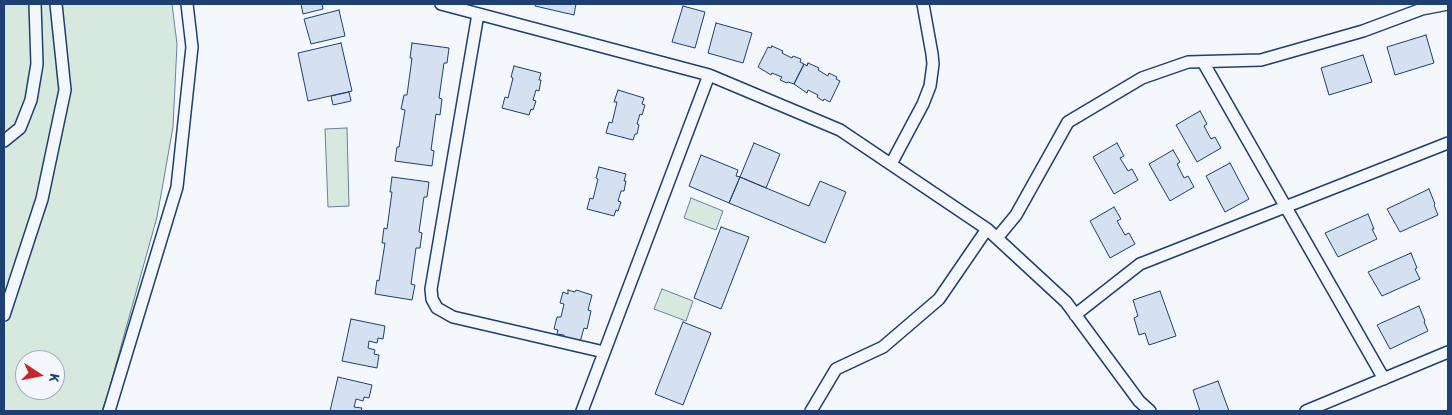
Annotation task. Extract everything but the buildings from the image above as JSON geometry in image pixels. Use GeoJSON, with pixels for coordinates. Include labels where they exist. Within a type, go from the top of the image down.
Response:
{"type":"FeatureCollection","features":[{"type":"Feature","properties":{"kind":"street"},"geometry":{"type":"LineString","coordinates":[[4,141],[20,128],[31,100],[37,64],[36,4]]}},
{"type":"Feature","properties":{"kind":"street"},"geometry":{"type":"LineString","coordinates":[[4,315],[42,199],[65,90],[56,4]]}},
{"type":"Feature","properties":{"kind":"street"},"geometry":{"type":"LineString","coordinates":[[109,411],[177,187],[192,48],[186,4]]}},
{"type":"Feature","properties":{"kind":"street"},"geometry":{"type":"LineString","coordinates":[[441,4],[709,75],[840,130],[987,229],[997,238],[1066,302],[1139,401],[1150,411]]}},
{"type":"Feature","properties":{"kind":"street"},"geometry":{"type":"LineString","coordinates":[[891,164],[923,104],[930,86],[932,54],[923,4]]}},
{"type":"Feature","properties":{"kind":"street"},"geometry":{"type":"LineString","coordinates":[[997,238],[1016,215],[1068,122],[1142,78],[1188,62],[1261,60],[1363,31],[1422,9],[1448,4]]}},
{"type":"Feature","properties":{"kind":"street"},"geometry":{"type":"LineString","coordinates":[[478,14],[431,289],[432,299],[437,308],[453,317],[604,352]]}},
{"type":"Feature","properties":{"kind":"street"},"geometry":{"type":"LineString","coordinates":[[1203,62],[1384,379]]}},
{"type":"Feature","properties":{"kind":"street"},"geometry":{"type":"LineString","coordinates":[[582,411],[709,75]]}},
{"type":"Feature","properties":{"kind":"street"},"geometry":{"type":"LineString","coordinates":[[1075,315],[1140,264],[1448,143]]}},
{"type":"Feature","properties":{"kind":"street"},"geometry":{"type":"LineString","coordinates":[[812,411],[836,369],[883,347],[939,299],[987,229]]}},
{"type":"Feature","properties":{"kind":"street"},"geometry":{"type":"LineString","coordinates":[[1306,411],[1448,352]]}},
{"type":"Feature","properties":{"kind":"shaded area"},"geometry":{"type":"Polygon","coordinates":[[[4,4],[172,4],[177,44],[173,127],[157,217],[102,411],[4,411],[4,4]]]}},
{"type":"Feature","properties":{"kind":"shaded area"},"geometry":{"type":"Polygon","coordinates":[[[347,128],[349,206],[328,207],[325,129],[347,128]]]}},
{"type":"Feature","properties":{"kind":"shaded area"},"geometry":{"type":"Polygon","coordinates":[[[691,198],[723,211],[716,230],[684,218],[691,198]]]}},
{"type":"Feature","properties":{"kind":"shaded area"},"geometry":{"type":"Polygon","coordinates":[[[662,289],[693,301],[686,321],[654,309],[662,289]]]}}]}
